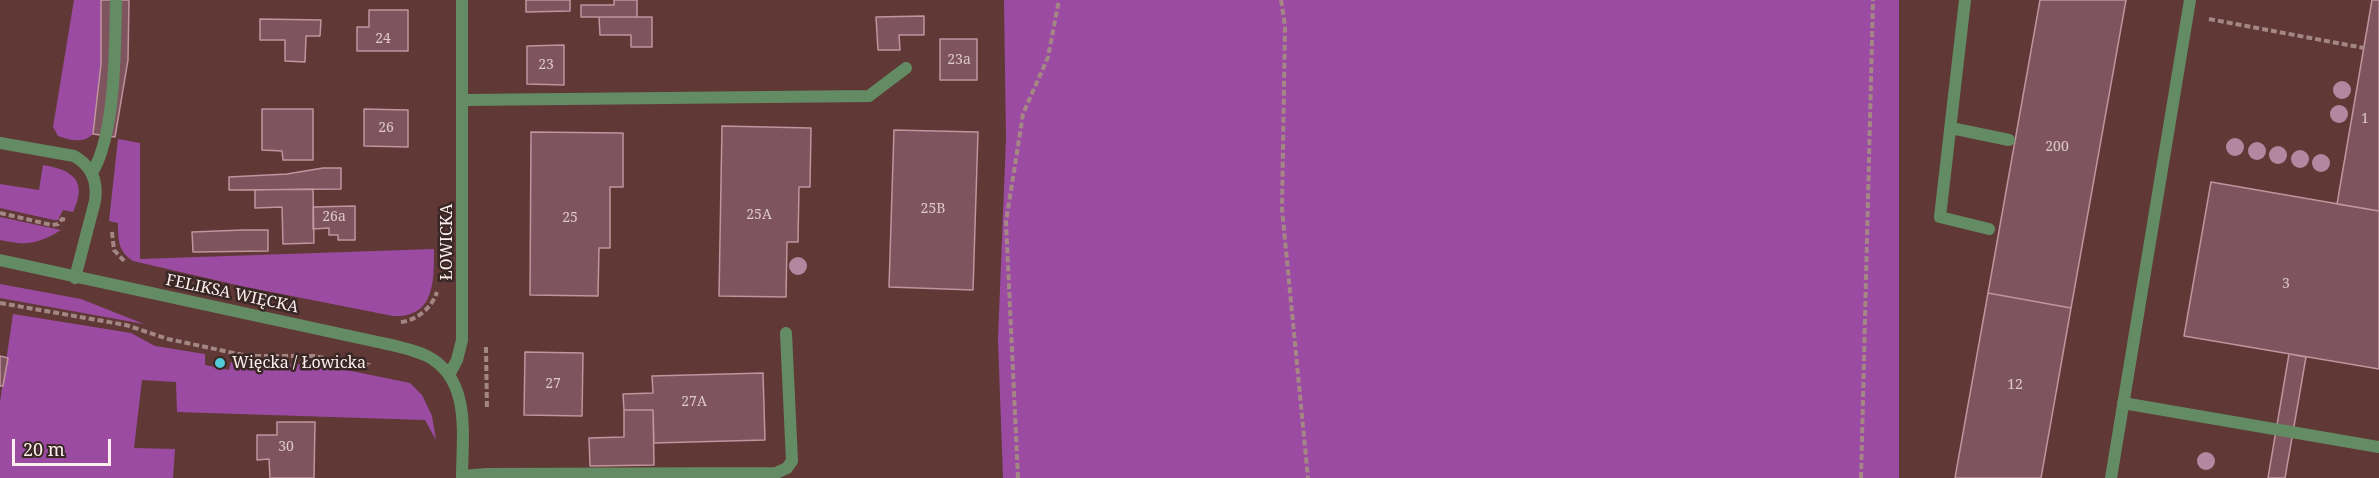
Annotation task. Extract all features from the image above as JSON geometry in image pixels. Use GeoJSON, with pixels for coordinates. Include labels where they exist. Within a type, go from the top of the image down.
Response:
{"type":"FeatureCollection","features":[{"type":"Feature","properties":{"kind":"street"},"geometry":{"type":"LineString","coordinates":[[92,173],[100,159],[114,72],[116,0]]}},
{"type":"Feature","properties":{"kind":"street","name":"ŁOWICKA"},"geometry":{"type":"LineString","coordinates":[[449,375],[457,360],[462,340],[462,0]]}},
{"type":"Feature","properties":{"kind":"street"},"geometry":{"type":"LineString","coordinates":[[1965,0],[1940,217],[1989,229]]}},
{"type":"Feature","properties":{"kind":"street"},"geometry":{"type":"LineString","coordinates":[[2111,478],[2190,0]]}},
{"type":"Feature","properties":{"kind":"street"},"geometry":{"type":"LineString","coordinates":[[463,100],[869,96],[906,68]]}},
{"type":"Feature","properties":{"kind":"street"},"geometry":{"type":"LineString","coordinates":[[1951,128],[2009,140]]}},
{"type":"Feature","properties":{"kind":"street"},"geometry":{"type":"LineString","coordinates":[[0,143],[74,156],[82,161],[92,173],[96,191],[75,278]]}},
{"type":"Feature","properties":{"kind":"street","name":"FELIKSA WIĘCKA"},"geometry":{"type":"LineString","coordinates":[[0,260],[408,349],[428,356],[449,375]]}},
{"type":"Feature","properties":{"kind":"street"},"geometry":{"type":"LineString","coordinates":[[449,375],[460,398],[462,477],[487,474],[776,473],[787,468],[792,461],[786,333]]}},
{"type":"Feature","properties":{"kind":"street"},"geometry":{"type":"LineString","coordinates":[[2123,403],[2379,447]]}},
{"type":"Feature","properties":{"kind":"path"},"geometry":{"type":"LineString","coordinates":[[1018,478],[1006,222],[1023,114],[1048,57],[1059,0]]}},
{"type":"Feature","properties":{"kind":"path"},"geometry":{"type":"LineString","coordinates":[[1281,0],[1285,26],[1282,209],[1308,478]]}},
{"type":"Feature","properties":{"kind":"path"},"geometry":{"type":"LineString","coordinates":[[1861,478],[1873,0]]}},
{"type":"Feature","properties":{"kind":"path"},"geometry":{"type":"LineString","coordinates":[[2187,16],[2364,48]]}},
{"type":"Feature","properties":{"kind":"path"},"geometry":{"type":"LineString","coordinates":[[0,213],[52,225],[58,224],[62,219],[113,232],[114,250],[131,266]]}},
{"type":"Feature","properties":{"kind":"path"},"geometry":{"type":"LineString","coordinates":[[0,303],[126,326],[168,339],[248,356],[315,356],[368,367],[378,319],[401,322],[413,319],[431,304],[438,287]]}},
{"type":"Feature","properties":{"kind":"path"},"geometry":{"type":"LineString","coordinates":[[486,344],[487,414]]}},
{"type":"Feature","properties":{"kind":"shaded area"},"geometry":{"type":"Polygon","coordinates":[[[74,0],[101,0],[101,64],[93,134],[85,139],[76,140],[58,136],[53,127],[74,0]]]}},
{"type":"Feature","properties":{"kind":"shaded area"},"geometry":{"type":"Polygon","coordinates":[[[1004,0],[1899,0],[1899,478],[1003,478],[998,339],[1006,139],[1004,0]]]}},
{"type":"Feature","properties":{"kind":"shaded area"},"geometry":{"type":"Polygon","coordinates":[[[118,139],[140,143],[140,259],[434,249],[434,273],[429,295],[417,311],[407,315],[393,316],[241,286],[133,261],[124,253],[120,245],[118,223],[109,221],[118,139]]]}},
{"type":"Feature","properties":{"kind":"shaded area"},"geometry":{"type":"Polygon","coordinates":[[[43,165],[62,170],[75,179],[79,192],[73,212],[63,210],[58,220],[54,220],[0,208],[0,184],[39,190],[43,165]]]}},
{"type":"Feature","properties":{"kind":"shaded area"},"geometry":{"type":"Polygon","coordinates":[[[0,217],[61,230],[32,243],[0,240],[0,217]]]}},
{"type":"Feature","properties":{"kind":"shaded area"},"geometry":{"type":"Polygon","coordinates":[[[0,284],[81,299],[144,324],[0,298],[0,284]]]}},
{"type":"Feature","properties":{"kind":"shaded area"},"geometry":{"type":"Polygon","coordinates":[[[13,314],[131,333],[155,346],[205,354],[205,365],[229,370],[231,362],[250,365],[317,364],[410,383],[422,395],[432,416],[436,440],[425,420],[177,412],[176,382],[142,380],[134,448],[175,449],[173,478],[0,478],[0,402],[13,314]]]}},
{"type":"Feature","properties":{"kind":"building"},"geometry":{"type":"Polygon","coordinates":[[[101,0],[129,0],[128,60],[115,137],[93,134],[101,64],[101,0]]]}},
{"type":"Feature","properties":{"kind":"building"},"geometry":{"type":"Polygon","coordinates":[[[526,0],[570,0],[570,11],[526,12],[526,0]]]}},
{"type":"Feature","properties":{"kind":"building"},"geometry":{"type":"Polygon","coordinates":[[[614,0],[637,0],[637,17],[581,17],[581,5],[614,5],[614,0]]]}},
{"type":"Feature","properties":{"kind":"building"},"geometry":{"type":"Polygon","coordinates":[[[2040,0],[2126,0],[2071,308],[1988,293],[2040,0]]]}},
{"type":"Feature","properties":{"kind":"building"},"geometry":{"type":"Polygon","coordinates":[[[2372,0],[2379,0],[2379,211],[2337,204],[2372,0]]]}},
{"type":"Feature","properties":{"kind":"building"},"geometry":{"type":"Polygon","coordinates":[[[369,10],[408,10],[408,51],[357,51],[357,27],[369,27],[369,10]]]}},
{"type":"Feature","properties":{"kind":"building"},"geometry":{"type":"Polygon","coordinates":[[[924,16],[924,35],[899,35],[900,50],[878,50],[876,17],[924,16]]]}},
{"type":"Feature","properties":{"kind":"building"},"geometry":{"type":"Polygon","coordinates":[[[599,17],[652,17],[652,47],[631,47],[631,35],[600,35],[599,17]]]}},
{"type":"Feature","properties":{"kind":"building"},"geometry":{"type":"Polygon","coordinates":[[[260,19],[321,20],[320,36],[306,36],[305,62],[285,61],[285,40],[260,40],[260,19]]]}},
{"type":"Feature","properties":{"kind":"building"},"geometry":{"type":"Polygon","coordinates":[[[940,39],[977,39],[977,80],[940,80],[940,39]]]}},
{"type":"Feature","properties":{"kind":"building"},"geometry":{"type":"Polygon","coordinates":[[[564,45],[564,85],[527,84],[527,46],[564,45]]]}},
{"type":"Feature","properties":{"kind":"building"},"geometry":{"type":"Polygon","coordinates":[[[262,109],[313,109],[313,160],[283,160],[282,151],[262,150],[262,109]]]}},
{"type":"Feature","properties":{"kind":"building"},"geometry":{"type":"Polygon","coordinates":[[[364,109],[408,110],[408,147],[364,146],[364,109]]]}},
{"type":"Feature","properties":{"kind":"building"},"geometry":{"type":"Polygon","coordinates":[[[722,126],[811,128],[810,187],[799,187],[798,242],[787,242],[786,297],[719,296],[722,126]]]}},
{"type":"Feature","properties":{"kind":"building"},"geometry":{"type":"Polygon","coordinates":[[[894,130],[978,132],[973,290],[889,287],[894,130]]]}},
{"type":"Feature","properties":{"kind":"building"},"geometry":{"type":"Polygon","coordinates":[[[531,132],[623,133],[623,187],[610,187],[610,248],[599,248],[598,296],[530,295],[531,132]]]}},
{"type":"Feature","properties":{"kind":"building"},"geometry":{"type":"Polygon","coordinates":[[[323,168],[341,168],[341,189],[229,190],[229,177],[287,174],[323,168]]]}},
{"type":"Feature","properties":{"kind":"building"},"geometry":{"type":"Polygon","coordinates":[[[2211,182],[2379,211],[2379,369],[2184,336],[2211,182]]]}},
{"type":"Feature","properties":{"kind":"building"},"geometry":{"type":"Polygon","coordinates":[[[313,189],[314,243],[283,244],[282,207],[255,208],[255,190],[313,189]]]}},
{"type":"Feature","properties":{"kind":"building"},"geometry":{"type":"Polygon","coordinates":[[[355,206],[355,240],[338,240],[338,235],[329,235],[329,228],[313,229],[313,207],[355,206]]]}},
{"type":"Feature","properties":{"kind":"building"},"geometry":{"type":"Polygon","coordinates":[[[268,230],[268,251],[193,252],[192,232],[268,230]]]}},
{"type":"Feature","properties":{"kind":"building"},"geometry":{"type":"Polygon","coordinates":[[[1988,293],[2071,308],[2041,478],[1955,478],[1988,293]]]}},
{"type":"Feature","properties":{"kind":"building"},"geometry":{"type":"Polygon","coordinates":[[[525,352],[583,353],[582,416],[524,415],[525,352]]]}},
{"type":"Feature","properties":{"kind":"building"},"geometry":{"type":"Polygon","coordinates":[[[2289,354],[2306,357],[2285,478],[2268,478],[2289,354]]]}},
{"type":"Feature","properties":{"kind":"building"},"geometry":{"type":"Polygon","coordinates":[[[0,356],[8,358],[3,386],[0,386],[0,356]]]}},
{"type":"Feature","properties":{"kind":"building"},"geometry":{"type":"Polygon","coordinates":[[[763,373],[765,440],[654,443],[653,410],[624,410],[623,394],[653,393],[652,376],[763,373]]]}},
{"type":"Feature","properties":{"kind":"building"},"geometry":{"type":"Polygon","coordinates":[[[624,410],[653,410],[654,465],[590,466],[589,438],[624,437],[624,410]]]}},
{"type":"Feature","properties":{"kind":"building"},"geometry":{"type":"Polygon","coordinates":[[[277,422],[315,422],[314,478],[270,478],[269,459],[257,460],[257,435],[277,435],[277,422]]]}},
{"type":"Feature","properties":{"kind":"place","name":"Więcka / Łowicka"},"geometry":{"type":"Point","coordinates":[220,363]}}]}
